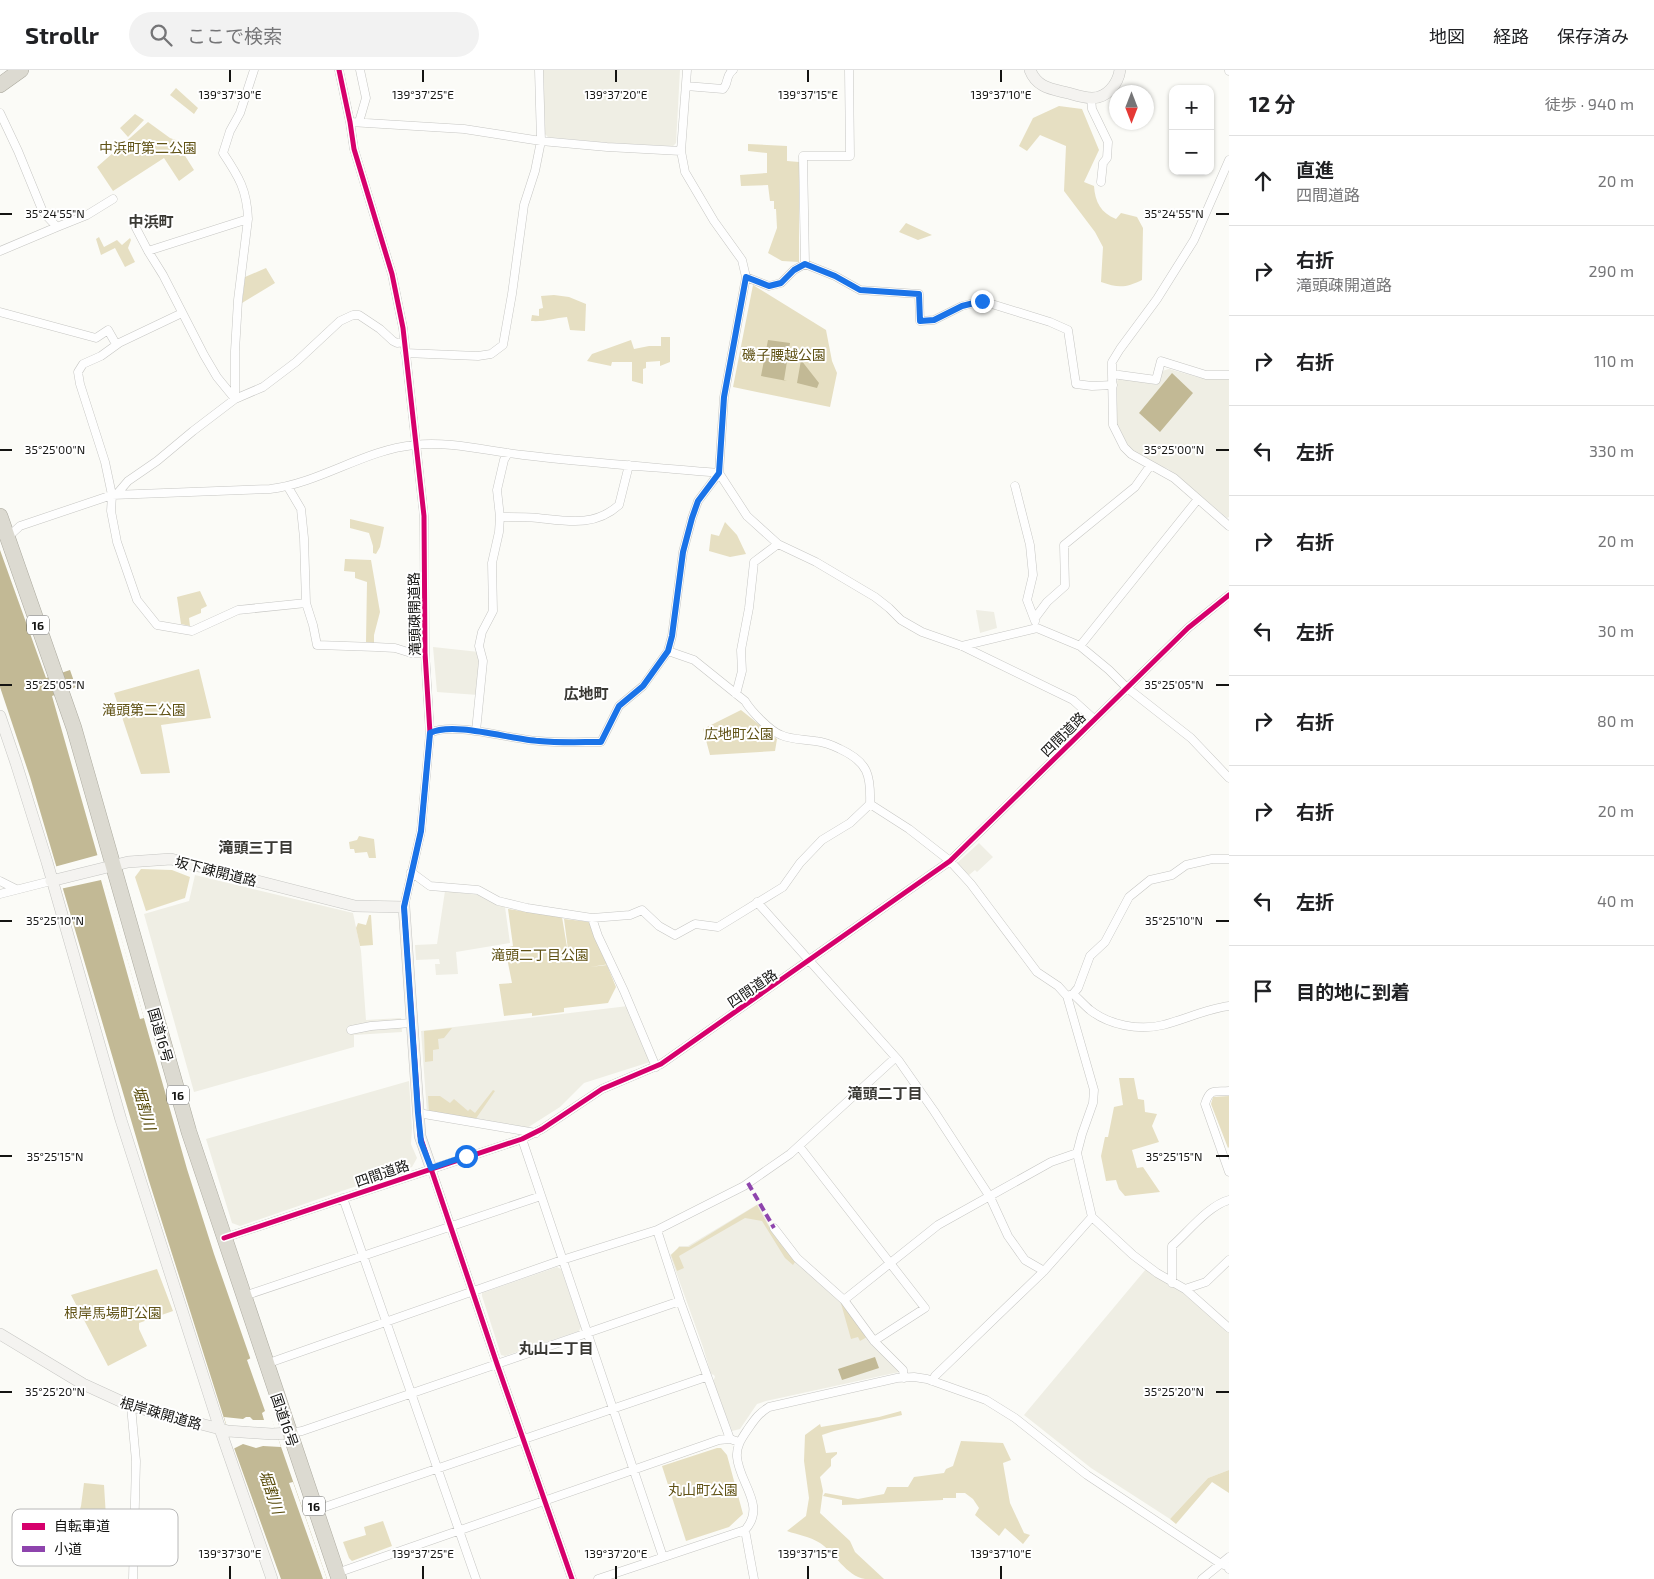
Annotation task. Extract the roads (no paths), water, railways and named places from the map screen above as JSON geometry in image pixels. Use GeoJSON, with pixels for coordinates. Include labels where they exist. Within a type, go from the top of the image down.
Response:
{"type":"FeatureCollection","features":[{"type":"Feature","properties":{"kind":"highway"},"geometry":{"type":"LineString","coordinates":[[2,84],[21,70]]}},
{"type":"Feature","properties":{"kind":"highway","name":"国道16号"},"geometry":{"type":"LineString","coordinates":[[0,516],[4,538],[74,728],[107,866],[189,1132],[266,1364],[283,1433],[316,1510],[338,1576]]}},
{"type":"Feature","properties":{"kind":"street"},"geometry":{"type":"LineString","coordinates":[[236,399],[235,351],[238,300],[248,205],[244,187],[223,153],[230,130],[240,113],[254,70]]}},
{"type":"Feature","properties":{"kind":"street","name":"滝頭疎開道路"},"geometry":{"type":"LineString","coordinates":[[339,70],[354,149],[392,274],[406,353],[425,530],[425,653],[430,733],[421,831],[404,907],[418,1113],[421,1142],[431,1168]]}},
{"type":"Feature","properties":{"kind":"street"},"geometry":{"type":"LineString","coordinates":[[359,122],[366,98],[360,70]]}},
{"type":"Feature","properties":{"kind":"street"},"geometry":{"type":"LineString","coordinates":[[406,353],[478,356],[491,354],[503,345],[524,205],[535,170],[541,140],[540,70]]}},
{"type":"Feature","properties":{"kind":"street"},"geometry":{"type":"LineString","coordinates":[[430,733],[437,730],[476,731],[538,741],[601,742],[619,706],[643,686],[668,651],[672,636],[683,552],[692,518],[698,501],[719,473],[724,397],[746,277],[742,260],[714,221],[685,172],[681,150],[687,70]]}},
{"type":"Feature","properties":{"kind":"street"},"geometry":{"type":"LineString","coordinates":[[686,86],[723,89],[726,86],[728,73],[733,70]]}},
{"type":"Feature","properties":{"kind":"street"},"geometry":{"type":"LineString","coordinates":[[805,264],[803,156],[850,156],[850,70]]}},
{"type":"Feature","properties":{"kind":"street"},"geometry":{"type":"LineString","coordinates":[[1030,70],[1036,81],[1043,87],[1091,98],[1103,95],[1113,87],[1119,79],[1120,70]]}},
{"type":"Feature","properties":{"kind":"street"},"geometry":{"type":"LineString","coordinates":[[1091,98],[1092,109],[1108,142],[1107,158],[1103,163],[1101,182]]}},
{"type":"Feature","properties":{"kind":"street"},"geometry":{"type":"LineString","coordinates":[[0,113],[44,212],[57,227]]}},
{"type":"Feature","properties":{"kind":"street"},"geometry":{"type":"LineString","coordinates":[[350,122],[464,129],[607,147],[681,150]]}},
{"type":"Feature","properties":{"kind":"street"},"geometry":{"type":"LineString","coordinates":[[1229,160],[1194,240],[1157,299],[1112,362],[1112,425],[1124,447],[1130,454],[1174,478],[1229,526]]}},
{"type":"Feature","properties":{"kind":"street"},"geometry":{"type":"LineString","coordinates":[[0,251],[87,216],[113,199]]}},
{"type":"Feature","properties":{"kind":"street"},"geometry":{"type":"LineString","coordinates":[[148,251],[248,219]]}},
{"type":"Feature","properties":{"kind":"street"},"geometry":{"type":"LineString","coordinates":[[136,228],[217,378],[236,399]]}},
{"type":"Feature","properties":{"kind":"street"},"geometry":{"type":"LineString","coordinates":[[746,277],[769,286],[781,283],[794,270],[805,264]]}},
{"type":"Feature","properties":{"kind":"street"},"geometry":{"type":"LineString","coordinates":[[805,264],[835,276],[860,290],[919,294],[920,321],[934,320],[962,306],[982,301],[1050,322],[1068,330],[1076,384],[1092,386],[1113,385]]}},
{"type":"Feature","properties":{"kind":"street"},"geometry":{"type":"LineString","coordinates":[[0,312],[96,338],[108,330],[116,344]]}},
{"type":"Feature","properties":{"kind":"street"},"geometry":{"type":"LineString","coordinates":[[182,313],[116,344],[101,356],[83,364],[78,372],[114,495],[111,512],[117,538],[137,600],[157,625],[192,631],[238,610],[306,603]]}},
{"type":"Feature","properties":{"kind":"street"},"geometry":{"type":"LineString","coordinates":[[114,495],[128,482],[236,399],[263,387],[296,362],[340,321],[353,315],[359,315],[393,341],[404,342]]}},
{"type":"Feature","properties":{"kind":"street"},"geometry":{"type":"LineString","coordinates":[[1112,374],[1156,380],[1160,361],[1206,376],[1229,376]]}},
{"type":"Feature","properties":{"kind":"street"},"geometry":{"type":"LineString","coordinates":[[4,538],[20,526],[114,495],[288,487],[376,453],[416,445],[471,448],[719,473]]}},
{"type":"Feature","properties":{"kind":"street"},"geometry":{"type":"LineString","coordinates":[[476,731],[483,661],[479,646],[482,632],[493,611],[492,563],[499,532],[500,517],[497,490],[502,467],[508,453]]}},
{"type":"Feature","properties":{"kind":"street"},"geometry":{"type":"LineString","coordinates":[[500,517],[527,517],[580,522],[600,518],[619,505],[629,465]]}},
{"type":"Feature","properties":{"kind":"street"},"geometry":{"type":"LineString","coordinates":[[1035,618],[1047,602],[1065,586],[1064,545],[1135,487],[1150,466]]}},
{"type":"Feature","properties":{"kind":"street"},"geometry":{"type":"LineString","coordinates":[[719,473],[747,516],[778,544],[816,562],[875,597],[901,620],[922,632],[962,646],[1073,700],[1094,719]]}},
{"type":"Feature","properties":{"kind":"street"},"geometry":{"type":"LineString","coordinates":[[1015,486],[1030,545],[1033,575],[1026,600],[1035,618],[1037,628]]}},
{"type":"Feature","properties":{"kind":"street"},"geometry":{"type":"LineString","coordinates":[[288,487],[301,509],[306,603],[317,645],[376,646],[396,648],[411,653],[425,653]]}},
{"type":"Feature","properties":{"kind":"street"},"geometry":{"type":"LineString","coordinates":[[1080,646],[1198,499]]}},
{"type":"Feature","properties":{"kind":"street"},"geometry":{"type":"LineString","coordinates":[[736,694],[742,671],[741,650],[749,608],[754,562],[778,544]]}},
{"type":"Feature","properties":{"kind":"street","name":"四間道路"},"geometry":{"type":"LineString","coordinates":[[224,1238],[522,1139],[536,1133],[602,1089],[656,1067],[670,1059],[950,862],[1126,687],[1188,628],[1229,595]]}},
{"type":"Feature","properties":{"kind":"street"},"geometry":{"type":"LineString","coordinates":[[962,646],[1037,628],[1080,646],[1126,687],[1191,738],[1229,778]]}},
{"type":"Feature","properties":{"kind":"street"},"geometry":{"type":"LineString","coordinates":[[411,872],[430,886],[478,890],[498,901],[527,908],[592,918],[630,915],[642,910],[659,926],[675,935],[694,924],[718,927],[783,887],[800,863],[822,840],[850,824],[870,804],[868,777],[863,765],[854,755],[827,743],[795,739],[779,734],[736,694],[694,660],[668,651]]}},
{"type":"Feature","properties":{"kind":"street"},"geometry":{"type":"LineString","coordinates":[[0,716],[54,880],[120,1120],[272,1579]]}},
{"type":"Feature","properties":{"kind":"street"},"geometry":{"type":"LineString","coordinates":[[870,804],[909,829],[950,862],[971,884],[1037,972],[1101,1018],[1115,1023],[1139,1027],[1160,1026],[1209,1009],[1229,1006]]}},
{"type":"Feature","properties":{"kind":"street","name":"坂下疎開道路"},"geometry":{"type":"LineString","coordinates":[[0,894],[107,866],[135,861],[171,859],[355,906],[404,907]]}},
{"type":"Feature","properties":{"kind":"street"},"geometry":{"type":"LineString","coordinates":[[1070,995],[1078,988],[1090,956],[1105,942],[1129,897],[1150,880],[1172,875],[1186,865],[1212,859],[1229,859]]}},
{"type":"Feature","properties":{"kind":"street"},"geometry":{"type":"LineString","coordinates":[[0,881],[16,889]]}},
{"type":"Feature","properties":{"kind":"street"},"geometry":{"type":"LineString","coordinates":[[757,902],[783,934],[811,961],[895,1058],[934,1111],[990,1197],[1008,1236],[1025,1260],[1044,1272]]}},
{"type":"Feature","properties":{"kind":"street"},"geometry":{"type":"LineString","coordinates":[[592,918],[598,936],[624,991],[656,1067]]}},
{"type":"Feature","properties":{"kind":"street"},"geometry":{"type":"LineString","coordinates":[[1070,995],[1094,1090],[1093,1103],[1077,1153],[1092,1217],[1133,1255],[1172,1283],[1185,1289],[1229,1328]]}},
{"type":"Feature","properties":{"kind":"street"},"geometry":{"type":"LineString","coordinates":[[351,1030],[371,1026],[411,1024]]}},
{"type":"Feature","properties":{"kind":"street"},"geometry":{"type":"LineString","coordinates":[[266,1364],[562,1260],[657,1230],[744,1186],[790,1154],[895,1058]]}},
{"type":"Feature","properties":{"kind":"street"},"geometry":{"type":"LineString","coordinates":[[1229,1092],[1211,1092],[1208,1094],[1205,1104],[1229,1172]]}},
{"type":"Feature","properties":{"kind":"street"},"geometry":{"type":"LineString","coordinates":[[418,1113],[536,1133]]}},
{"type":"Feature","properties":{"kind":"street"},"geometry":{"type":"LineString","coordinates":[[522,1139],[663,1557]]}},
{"type":"Feature","properties":{"kind":"street"},"geometry":{"type":"LineString","coordinates":[[799,1146],[925,1308],[874,1341]]}},
{"type":"Feature","properties":{"kind":"street"},"geometry":{"type":"LineString","coordinates":[[844,1300],[938,1226],[1051,1162],[1077,1153]]}},
{"type":"Feature","properties":{"kind":"street"},"geometry":{"type":"LineString","coordinates":[[431,1168],[572,1579]]}},
{"type":"Feature","properties":{"kind":"street"},"geometry":{"type":"LineString","coordinates":[[244,1296],[541,1196]]}},
{"type":"Feature","properties":{"kind":"street"},"geometry":{"type":"LineString","coordinates":[[343,1198],[476,1579]]}},
{"type":"Feature","properties":{"kind":"street"},"geometry":{"type":"LineString","coordinates":[[1172,1283],[1172,1246],[1204,1215],[1229,1200]]}},
{"type":"Feature","properties":{"kind":"street"},"geometry":{"type":"LineString","coordinates":[[932,1380],[1044,1272],[1092,1217]]}},
{"type":"Feature","properties":{"kind":"street"},"geometry":{"type":"LineString","coordinates":[[774,1228],[797,1258],[844,1300],[874,1341],[903,1370],[904,1378]]}},
{"type":"Feature","properties":{"kind":"street"},"geometry":{"type":"LineString","coordinates":[[657,1230],[706,1377],[730,1439]]}},
{"type":"Feature","properties":{"kind":"street"},"geometry":{"type":"LineString","coordinates":[[1185,1289],[1206,1282],[1229,1260]]}},
{"type":"Feature","properties":{"kind":"street"},"geometry":{"type":"LineString","coordinates":[[283,1433],[302,1431],[680,1301]]}},
{"type":"Feature","properties":{"kind":"street","name":"根岸疎開道路"},"geometry":{"type":"LineString","coordinates":[[0,1334],[83,1384],[131,1406],[224,1430],[283,1433]]}},
{"type":"Feature","properties":{"kind":"street"},"geometry":{"type":"LineString","coordinates":[[316,1510],[706,1377]]}},
{"type":"Feature","properties":{"kind":"street"},"geometry":{"type":"LineString","coordinates":[[598,1579],[745,1530],[753,1518],[754,1509],[737,1458],[739,1442],[758,1413],[769,1407],[904,1378],[932,1380],[986,1400],[1009,1414],[1087,1475],[1229,1569]]}},
{"type":"Feature","properties":{"kind":"street"},"geometry":{"type":"LineString","coordinates":[[131,1406],[136,1461],[135,1509]]}},
{"type":"Feature","properties":{"kind":"street"},"geometry":{"type":"LineString","coordinates":[[338,1576],[459,1531],[719,1440],[730,1439],[739,1442]]}},
{"type":"Feature","properties":{"kind":"street"},"geometry":{"type":"LineString","coordinates":[[745,1530],[754,1579]]}},
{"type":"Feature","properties":{"kind":"street"},"geometry":{"type":"LineString","coordinates":[[1202,1579],[1229,1557]]}},
{"type":"Feature","properties":{"kind":"street"},"geometry":{"type":"LineString","coordinates":[[133,1566],[133,1579]]}},
{"type":"Feature","properties":{"kind":"water"},"geometry":{"type":"Polygon","coordinates":[[[768,340],[790,343],[784,380],[787,381],[761,376],[768,340]]]}},
{"type":"Feature","properties":{"kind":"water"},"geometry":{"type":"Polygon","coordinates":[[[801,360],[819,383],[817,388],[797,383],[801,360]]]}},
{"type":"Feature","properties":{"kind":"water"},"geometry":{"type":"Polygon","coordinates":[[[1172,373],[1193,393],[1160,432],[1139,413],[1172,373]]]}},
{"type":"Feature","properties":{"kind":"water","name":"堀割川"},"geometry":{"type":"Polygon","coordinates":[[[0,550],[46,678],[70,670],[76,687],[52,696],[187,1169],[214,1254],[327,1579],[281,1579],[228,1431],[149,1181],[30,777],[0,687],[0,550]]]}},
{"type":"Feature","properties":{"kind":"water"},"geometry":{"type":"Polygon","coordinates":[[[875,1357],[879,1368],[842,1380],[838,1369],[875,1357]]]}},
{"type":"Feature","properties":{"kind":"district","name":"中浜町"},"geometry":{"type":"Point","coordinates":[151,221]}},
{"type":"Feature","properties":{"kind":"district","name":"広地町"},"geometry":{"type":"Point","coordinates":[586,693]}},
{"type":"Feature","properties":{"kind":"district","name":"滝頭三丁目"},"geometry":{"type":"Point","coordinates":[256,847]}},
{"type":"Feature","properties":{"kind":"district","name":"滝頭二丁目"},"geometry":{"type":"Point","coordinates":[885,1093]}},
{"type":"Feature","properties":{"kind":"district","name":"丸山二丁目"},"geometry":{"type":"Point","coordinates":[556,1348]}},
{"type":"Feature","properties":{"kind":"park label","name":"中浜町第二公園"},"geometry":{"type":"Point","coordinates":[148,147]}},
{"type":"Feature","properties":{"kind":"park label","name":"磯子腰越公園"},"geometry":{"type":"Point","coordinates":[784,354]}},
{"type":"Feature","properties":{"kind":"park label","name":"滝頭第二公園"},"geometry":{"type":"Point","coordinates":[144,709]}},
{"type":"Feature","properties":{"kind":"park label","name":"広地町公園"},"geometry":{"type":"Point","coordinates":[739,733]}},
{"type":"Feature","properties":{"kind":"park label","name":"滝頭二丁目公園"},"geometry":{"type":"Point","coordinates":[540,954]}},
{"type":"Feature","properties":{"kind":"park label","name":"根岸馬場町公園"},"geometry":{"type":"Point","coordinates":[113,1312]}},
{"type":"Feature","properties":{"kind":"park label","name":"丸山町公園"},"geometry":{"type":"Point","coordinates":[703,1489]}}]}
